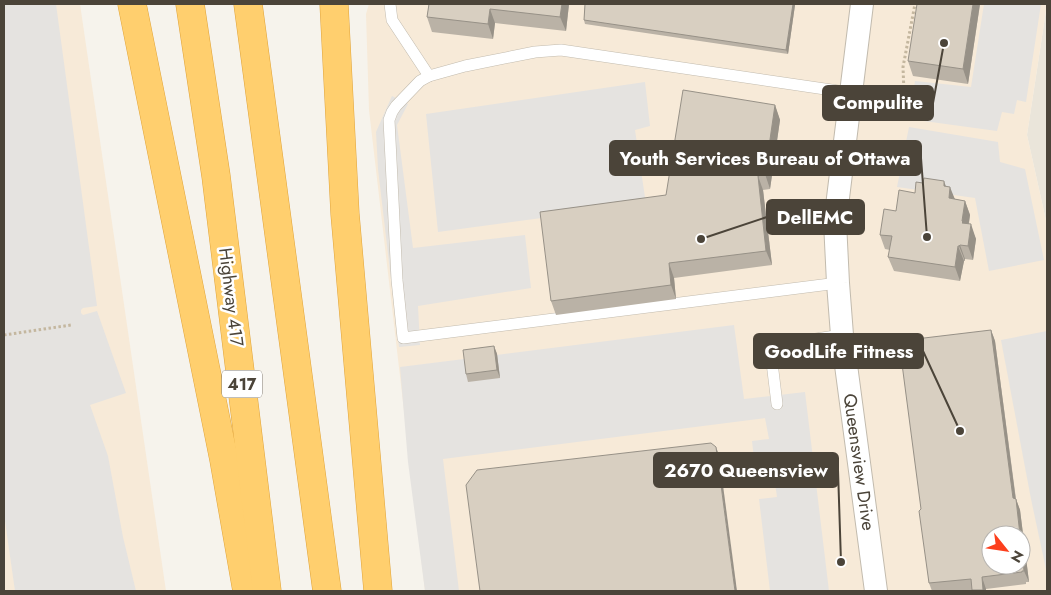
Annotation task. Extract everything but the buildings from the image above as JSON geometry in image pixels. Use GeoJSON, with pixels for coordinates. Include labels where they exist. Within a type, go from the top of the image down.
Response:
{"type":"FeatureCollection","features":[{"type":"Feature","properties":{"kind":"highway"},"geometry":{"type":"LineString","coordinates":[[132,4],[224,460],[247,591]]}},
{"type":"Feature","properties":{"kind":"highway","name":"Highway 417"},"geometry":{"type":"LineString","coordinates":[[190,4],[216,176],[267,591]]}},
{"type":"Feature","properties":{"kind":"highway"},"geometry":{"type":"LineString","coordinates":[[248,4],[326,591]]}},
{"type":"Feature","properties":{"kind":"highway"},"geometry":{"type":"LineString","coordinates":[[334,4],[345,214],[378,591]]}},
{"type":"Feature","properties":{"kind":"street","name":"Queensview Drive"},"geometry":{"type":"LineString","coordinates":[[862,4],[836,222],[842,335],[876,591]]}},
{"type":"Feature","properties":{"kind":"lane"},"geometry":{"type":"LineString","coordinates":[[390,4],[392,20],[429,76]]}},
{"type":"Feature","properties":{"kind":"lane"},"geometry":{"type":"LineString","coordinates":[[838,283],[403,338],[397,280],[389,120],[396,106],[420,82],[429,76],[465,66],[535,52],[561,50],[852,92]]}},
{"type":"Feature","properties":{"kind":"lane"},"geometry":{"type":"LineString","coordinates":[[777,404],[770,346],[842,335]]}},
{"type":"Feature","properties":{"kind":"path"},"geometry":{"type":"LineString","coordinates":[[904,94],[903,67],[916,4]]}},
{"type":"Feature","properties":{"kind":"path"},"geometry":{"type":"LineString","coordinates":[[4,335],[71,325]]}},
{"type":"Feature","properties":{"kind":"shaded area"},"geometry":{"type":"Polygon","coordinates":[[[4,4],[80,4],[166,591],[4,591],[4,4]]]}},
{"type":"Feature","properties":{"kind":"shaded area"},"geometry":{"type":"Polygon","coordinates":[[[4,4],[56,4],[97,306],[83,308],[81,313],[83,315],[97,311],[126,393],[90,405],[108,456],[123,537],[136,591],[15,591],[4,514],[4,4]]]}},
{"type":"Feature","properties":{"kind":"shaded area"},"geometry":{"type":"Polygon","coordinates":[[[369,4],[1047,4],[1027,135],[1047,225],[1047,591],[425,591],[369,110],[366,14],[369,4]]]}},
{"type":"Feature","properties":{"kind":"shaded area"},"geometry":{"type":"Polygon","coordinates":[[[984,4],[1041,4],[1026,102],[1017,100],[1014,114],[1002,112],[997,131],[909,119],[915,81],[971,87],[984,4]]]}},
{"type":"Feature","properties":{"kind":"shaded area"},"geometry":{"type":"Polygon","coordinates":[[[1047,4],[1047,225],[1027,135],[1047,4]]]}},
{"type":"Feature","properties":{"kind":"shaded area"},"geometry":{"type":"Polygon","coordinates":[[[645,82],[650,126],[635,130],[646,204],[438,232],[426,114],[645,82]]]}},
{"type":"Feature","properties":{"kind":"shaded area"},"geometry":{"type":"Polygon","coordinates":[[[392,96],[408,104],[397,125],[413,248],[525,235],[531,288],[418,306],[420,345],[399,347],[378,169],[376,132],[392,96]]]}},
{"type":"Feature","properties":{"kind":"shaded area"},"geometry":{"type":"Polygon","coordinates":[[[909,127],[998,142],[1000,162],[1025,169],[1044,260],[989,271],[975,198],[897,187],[909,127]]]}},
{"type":"Feature","properties":{"kind":"shaded area"},"geometry":{"type":"Polygon","coordinates":[[[734,325],[744,399],[805,392],[829,591],[770,591],[759,499],[777,497],[775,483],[757,485],[752,441],[769,439],[765,418],[443,459],[459,591],[425,591],[408,462],[400,367],[734,325]]]}},
{"type":"Feature","properties":{"kind":"shaded area"},"geometry":{"type":"Polygon","coordinates":[[[1047,331],[1047,574],[1001,340],[1047,331]]]}},
{"type":"Feature","properties":{"kind":"place","name":"Compulite"},"geometry":{"type":"Point","coordinates":[944,43]}},
{"type":"Feature","properties":{"kind":"place","name":"Youth Services Bureau of Ottawa"},"geometry":{"type":"Point","coordinates":[927,237]}},
{"type":"Feature","properties":{"kind":"place","name":"DellEMC"},"geometry":{"type":"Point","coordinates":[701,239]}},
{"type":"Feature","properties":{"kind":"place","name":"GoodLife Fitness"},"geometry":{"type":"Point","coordinates":[960,431]}},
{"type":"Feature","properties":{"kind":"place","name":"2670 Queensview"},"geometry":{"type":"Point","coordinates":[841,562]}}]}
